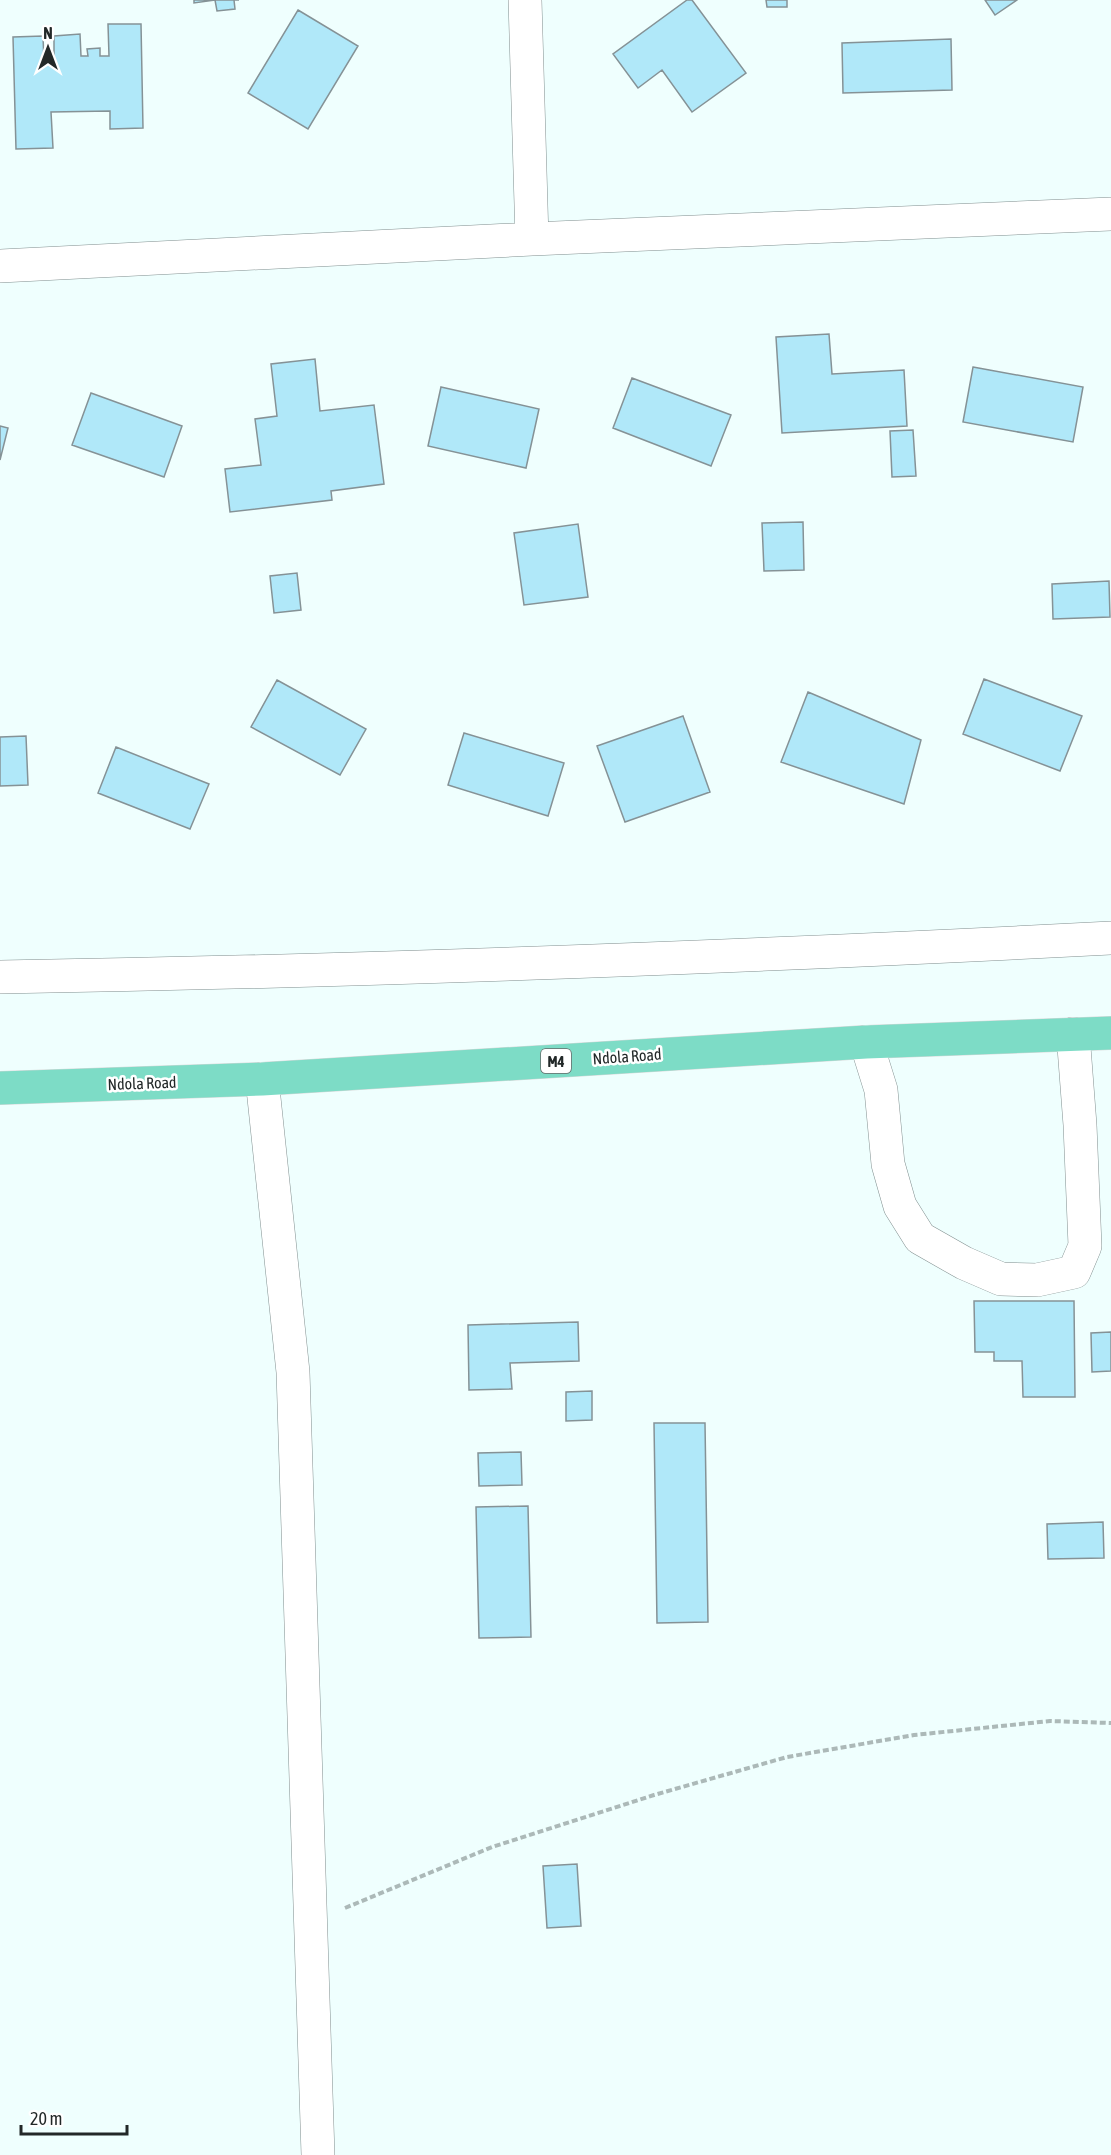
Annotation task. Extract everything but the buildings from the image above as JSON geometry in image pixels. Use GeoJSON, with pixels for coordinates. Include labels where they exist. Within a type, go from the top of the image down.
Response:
{"type":"FeatureCollection","features":[{"type":"Feature","properties":{"kind":"main road","name":"Ndola Road"},"geometry":{"type":"LineString","coordinates":[[0,1088],[262,1078],[866,1042],[1111,1033]]}},
{"type":"Feature","properties":{"kind":"street"},"geometry":{"type":"LineString","coordinates":[[525,0],[532,239]]}},
{"type":"Feature","properties":{"kind":"street"},"geometry":{"type":"LineString","coordinates":[[0,266],[532,239],[1111,214]]}},
{"type":"Feature","properties":{"kind":"street"},"geometry":{"type":"LineString","coordinates":[[0,977],[208,974],[878,950],[1111,938]]}},
{"type":"Feature","properties":{"kind":"street"},"geometry":{"type":"LineString","coordinates":[[866,1042],[881,1090],[888,1164],[900,1206],[920,1238],[964,1263],[1001,1279],[1037,1280],[1074,1272],[1084,1246],[1080,1125],[1073,1034]]}},
{"type":"Feature","properties":{"kind":"street"},"geometry":{"type":"LineString","coordinates":[[262,1078],[293,1372],[318,2155]]}},
{"type":"Feature","properties":{"kind":"path"},"geometry":{"type":"LineString","coordinates":[[310,1922],[492,1847],[654,1795],[787,1757],[925,1733],[1050,1721],[1111,1723]]}}]}
